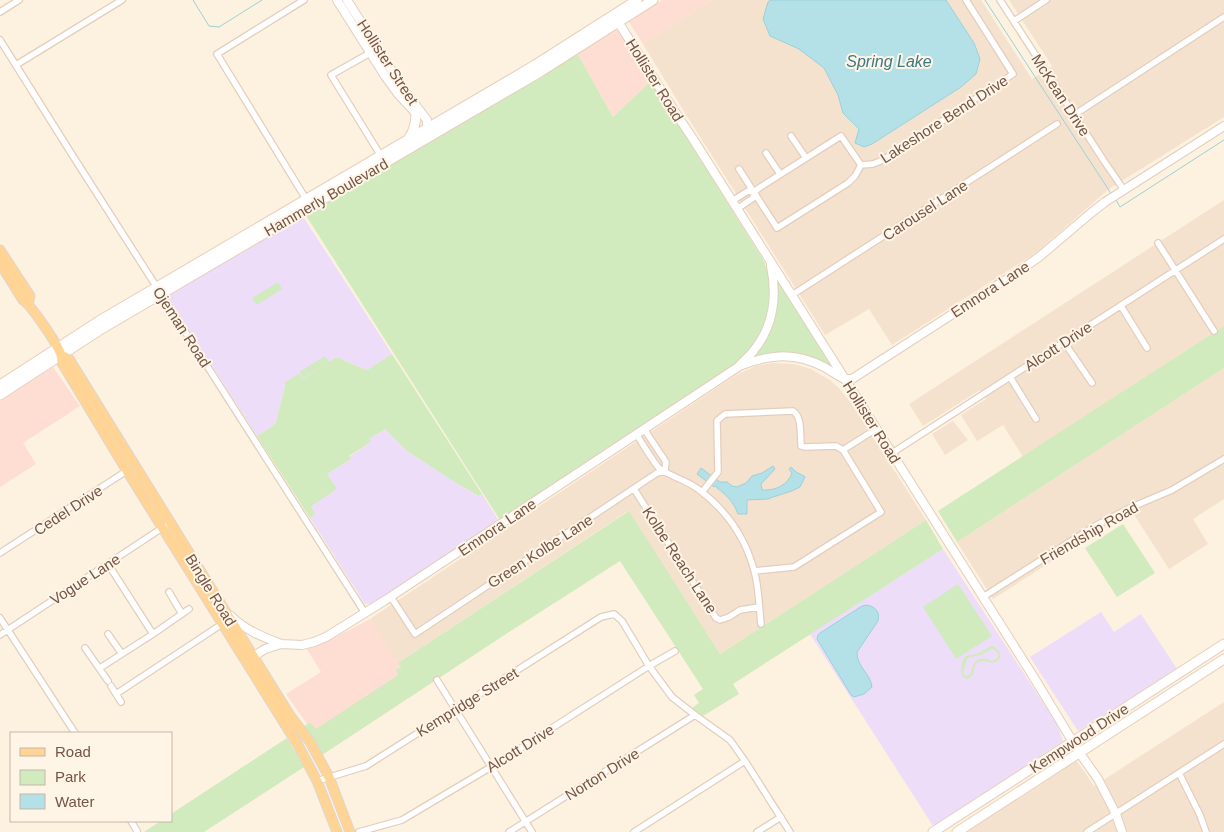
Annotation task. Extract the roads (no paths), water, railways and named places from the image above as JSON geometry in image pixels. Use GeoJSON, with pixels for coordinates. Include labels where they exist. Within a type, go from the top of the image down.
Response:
{"type":"FeatureCollection","features":[{"type":"Feature","properties":{"kind":"main road","name":"Hammerly Boulevard"},"geometry":{"type":"LineString","coordinates":[[616,19],[637,0]]}},
{"type":"Feature","properties":{"kind":"main road","name":"Hammerly Boulevard"},"geometry":{"type":"LineString","coordinates":[[0,385],[336,187],[554,54],[653,0]]}},
{"type":"Feature","properties":{"kind":"main road"},"geometry":{"type":"LineString","coordinates":[[408,140],[416,122],[416,112]]}},
{"type":"Feature","properties":{"kind":"main road","name":"Hammerly Boulevard"},"geometry":{"type":"LineString","coordinates":[[249,238],[306,199],[336,187],[381,156],[430,128]]}},
{"type":"Feature","properties":{"kind":"main road","name":"Bingle Road"},"geometry":{"type":"LineString","coordinates":[[0,250],[23,300],[28,304],[59,351],[62,363],[100,416],[167,525],[203,584],[222,624],[249,659]]}},
{"type":"Feature","properties":{"kind":"main road","name":"Bingle Road"},"geometry":{"type":"LineString","coordinates":[[0,263],[14,280]]}},
{"type":"Feature","properties":{"kind":"main road","name":"Hammerly Boulevard"},"geometry":{"type":"LineString","coordinates":[[0,395],[59,351]]}},
{"type":"Feature","properties":{"kind":"main road","name":"Bingle Road"},"geometry":{"type":"LineString","coordinates":[[203,584],[223,608],[249,659],[285,717],[317,781],[337,832]]}},
{"type":"Feature","properties":{"kind":"main road","name":"Kempwood Drive"},"geometry":{"type":"LineString","coordinates":[[933,832],[1224,644]]}},
{"type":"Feature","properties":{"kind":"main road","name":"Kempwood Drive"},"geometry":{"type":"LineString","coordinates":[[957,832],[1224,659]]}},
{"type":"Feature","properties":{"kind":"main road"},"geometry":{"type":"LineString","coordinates":[[1150,692],[1156,703]]}},
{"type":"Feature","properties":{"kind":"main road","name":"Bingle Road"},"geometry":{"type":"LineString","coordinates":[[285,717],[310,742],[329,778],[350,832]]}},
{"type":"Feature","properties":{"kind":"main road"},"geometry":{"type":"LineString","coordinates":[[998,790],[1004,801]]}},
{"type":"Feature","properties":{"kind":"street"},"geometry":{"type":"LineString","coordinates":[[0,12],[19,0]]}},
{"type":"Feature","properties":{"kind":"street"},"geometry":{"type":"LineString","coordinates":[[16,66],[122,0]]}},
{"type":"Feature","properties":{"kind":"street"},"geometry":{"type":"LineString","coordinates":[[304,0],[217,54],[306,199]]}},
{"type":"Feature","properties":{"kind":"street","name":"Hollister Street"},"geometry":{"type":"LineString","coordinates":[[337,0],[398,94],[430,128]]}},
{"type":"Feature","properties":{"kind":"street","name":"Hollister Street"},"geometry":{"type":"LineString","coordinates":[[347,0],[404,90],[427,120],[430,128]]}},
{"type":"Feature","properties":{"kind":"street","name":"Lakeshore Bend Drive"},"geometry":{"type":"LineString","coordinates":[[754,192],[777,228],[848,184],[861,165],[873,164],[883,160],[1013,74],[966,0]]}},
{"type":"Feature","properties":{"kind":"street","name":"McKean Drive"},"geometry":{"type":"LineString","coordinates":[[1000,0],[1124,190]]}},
{"type":"Feature","properties":{"kind":"street"},"geometry":{"type":"LineString","coordinates":[[1014,21],[1046,0]]}},
{"type":"Feature","properties":{"kind":"street"},"geometry":{"type":"LineString","coordinates":[[1074,115],[1224,17]]}},
{"type":"Feature","properties":{"kind":"street","name":"Hollister Road"},"geometry":{"type":"LineString","coordinates":[[616,19],[845,379],[873,431],[892,453],[1079,752],[1098,779],[1116,814],[1122,832]]}},
{"type":"Feature","properties":{"kind":"street","name":"Ojeman Road"},"geometry":{"type":"LineString","coordinates":[[0,40],[365,613]]}},
{"type":"Feature","properties":{"kind":"street"},"geometry":{"type":"LineString","coordinates":[[370,53],[331,75],[381,156]]}},
{"type":"Feature","properties":{"kind":"street","name":"Carousel Lane"},"geometry":{"type":"LineString","coordinates":[[792,296],[1058,124]]}},
{"type":"Feature","properties":{"kind":"street","name":"Emnora Lane"},"geometry":{"type":"LineString","coordinates":[[738,367],[757,359],[788,356],[803,358],[845,379],[852,379],[1016,273],[1039,257],[1105,202],[1224,126]]}},
{"type":"Feature","properties":{"kind":"street"},"geometry":{"type":"LineString","coordinates":[[791,136],[806,158]]}},
{"type":"Feature","properties":{"kind":"street"},"geometry":{"type":"LineString","coordinates":[[732,201],[748,191],[754,192],[841,136],[861,165]]}},
{"type":"Feature","properties":{"kind":"street"},"geometry":{"type":"LineString","coordinates":[[766,153],[780,174]]}},
{"type":"Feature","properties":{"kind":"street"},"geometry":{"type":"LineString","coordinates":[[737,209],[753,198],[754,192],[739,169]]}},
{"type":"Feature","properties":{"kind":"street","name":"Alcott Drive"},"geometry":{"type":"LineString","coordinates":[[892,453],[1224,239]]}},
{"type":"Feature","properties":{"kind":"street"},"geometry":{"type":"LineString","coordinates":[[1158,243],[1214,330]]}},
{"type":"Feature","properties":{"kind":"street","name":"Emnora Lane"},"geometry":{"type":"LineString","coordinates":[[249,659],[265,649],[281,644],[302,645],[326,637],[390,597],[738,367],[754,352],[763,339],[769,325],[774,295],[770,261]]}},
{"type":"Feature","properties":{"kind":"street"},"geometry":{"type":"LineString","coordinates":[[1121,306],[1147,348]]}},
{"type":"Feature","properties":{"kind":"street"},"geometry":{"type":"LineString","coordinates":[[1064,342],[1092,383]]}},
{"type":"Feature","properties":{"kind":"street"},"geometry":{"type":"LineString","coordinates":[[1010,377],[1036,419]]}},
{"type":"Feature","properties":{"kind":"street"},"geometry":{"type":"LineString","coordinates":[[704,490],[718,472],[718,419],[725,414],[793,411],[799,417],[801,446],[836,446],[843,450],[881,512],[794,567],[754,571]]}},
{"type":"Feature","properties":{"kind":"street"},"geometry":{"type":"LineString","coordinates":[[644,429],[666,462],[665,471]]}},
{"type":"Feature","properties":{"kind":"street"},"geometry":{"type":"LineString","coordinates":[[843,450],[873,431]]}},
{"type":"Feature","properties":{"kind":"street"},"geometry":{"type":"LineString","coordinates":[[636,434],[659,468],[704,490],[733,524],[748,553],[754,571],[761,624]]}},
{"type":"Feature","properties":{"kind":"street","name":"Friendship Road"},"geometry":{"type":"LineString","coordinates":[[984,598],[1095,526],[1132,507],[1172,490],[1224,459]]}},
{"type":"Feature","properties":{"kind":"street","name":"Cedel Drive"},"geometry":{"type":"LineString","coordinates":[[0,554],[131,468]]}},
{"type":"Feature","properties":{"kind":"street","name":"Green Kolbe Lane"},"geometry":{"type":"LineString","coordinates":[[390,597],[415,634],[657,473],[665,471]]}},
{"type":"Feature","properties":{"kind":"street","name":"Kolbe Reach Lane"},"geometry":{"type":"LineString","coordinates":[[634,488],[716,618],[720,620],[740,610],[759,607]]}},
{"type":"Feature","properties":{"kind":"street","name":"Vogue Lane"},"geometry":{"type":"LineString","coordinates":[[0,635],[167,525]]}},
{"type":"Feature","properties":{"kind":"street"},"geometry":{"type":"LineString","coordinates":[[108,564],[153,634]]}},
{"type":"Feature","properties":{"kind":"street"},"geometry":{"type":"LineString","coordinates":[[169,592],[182,614]]}},
{"type":"Feature","properties":{"kind":"street"},"geometry":{"type":"LineString","coordinates":[[223,608],[234,619],[257,635],[281,644]]}},
{"type":"Feature","properties":{"kind":"street"},"geometry":{"type":"LineString","coordinates":[[100,668],[188,609]]}},
{"type":"Feature","properties":{"kind":"street","name":"Kempridge Street"},"geometry":{"type":"LineString","coordinates":[[317,781],[366,766],[602,617],[614,614],[622,621],[650,666]]}},
{"type":"Feature","properties":{"kind":"street"},"geometry":{"type":"LineString","coordinates":[[0,618],[73,732]]}},
{"type":"Feature","properties":{"kind":"street"},"geometry":{"type":"LineString","coordinates":[[116,694],[222,624]]}},
{"type":"Feature","properties":{"kind":"street"},"geometry":{"type":"LineString","coordinates":[[108,634],[122,654]]}},
{"type":"Feature","properties":{"kind":"street"},"geometry":{"type":"LineString","coordinates":[[85,648],[121,702]]}},
{"type":"Feature","properties":{"kind":"street","name":"Alcott Drive"},"geometry":{"type":"LineString","coordinates":[[360,832],[402,820],[675,651]]}},
{"type":"Feature","properties":{"kind":"street"},"geometry":{"type":"LineString","coordinates":[[650,666],[672,697],[730,740],[790,832]]}},
{"type":"Feature","properties":{"kind":"street"},"geometry":{"type":"LineString","coordinates":[[437,680],[532,832]]}},
{"type":"Feature","properties":{"kind":"street","name":"Norton Drive"},"geometry":{"type":"LineString","coordinates":[[509,832],[695,715]]}},
{"type":"Feature","properties":{"kind":"street"},"geometry":{"type":"LineString","coordinates":[[1088,832],[1224,744]]}},
{"type":"Feature","properties":{"kind":"street"},"geometry":{"type":"LineString","coordinates":[[634,832],[745,761]]}},
{"type":"Feature","properties":{"kind":"street"},"geometry":{"type":"LineString","coordinates":[[1179,773],[1200,815],[1206,832]]}},
{"type":"Feature","properties":{"kind":"street"},"geometry":{"type":"LineString","coordinates":[[757,832],[781,817]]}},
{"type":"Feature","properties":{"kind":"water","name":"Spring Lake"},"geometry":{"type":"Polygon","coordinates":[[[770,0],[946,0],[974,43],[980,59],[976,74],[961,87],[872,144],[864,147],[855,143],[859,129],[843,113],[838,95],[824,68],[799,49],[770,36],[763,19],[770,0]]]}},
{"type":"Feature","properties":{"kind":"water"},"geometry":{"type":"Polygon","coordinates":[[[773,466],[775,469],[761,484],[762,490],[776,488],[784,484],[792,473],[789,469],[791,467],[805,477],[800,487],[792,491],[768,499],[747,500],[747,514],[738,514],[727,496],[697,474],[701,468],[720,482],[727,482],[737,487],[746,483],[752,476],[762,473],[773,466]]]}},
{"type":"Feature","properties":{"kind":"water"},"geometry":{"type":"Polygon","coordinates":[[[867,605],[877,610],[878,621],[857,652],[857,657],[872,687],[864,694],[854,697],[817,639],[820,633],[862,606],[867,605]]]}},
{"type":"Feature","properties":{"kind":"waterway"},"geometry":{"type":"LineString","coordinates":[[193,0],[209,26],[219,27],[262,0]]}},
{"type":"Feature","properties":{"kind":"waterway"},"geometry":{"type":"LineString","coordinates":[[985,0],[1112,195]]}},
{"type":"Feature","properties":{"kind":"waterway"},"geometry":{"type":"LineString","coordinates":[[1116,200],[1120,207],[1224,140]]}}]}
